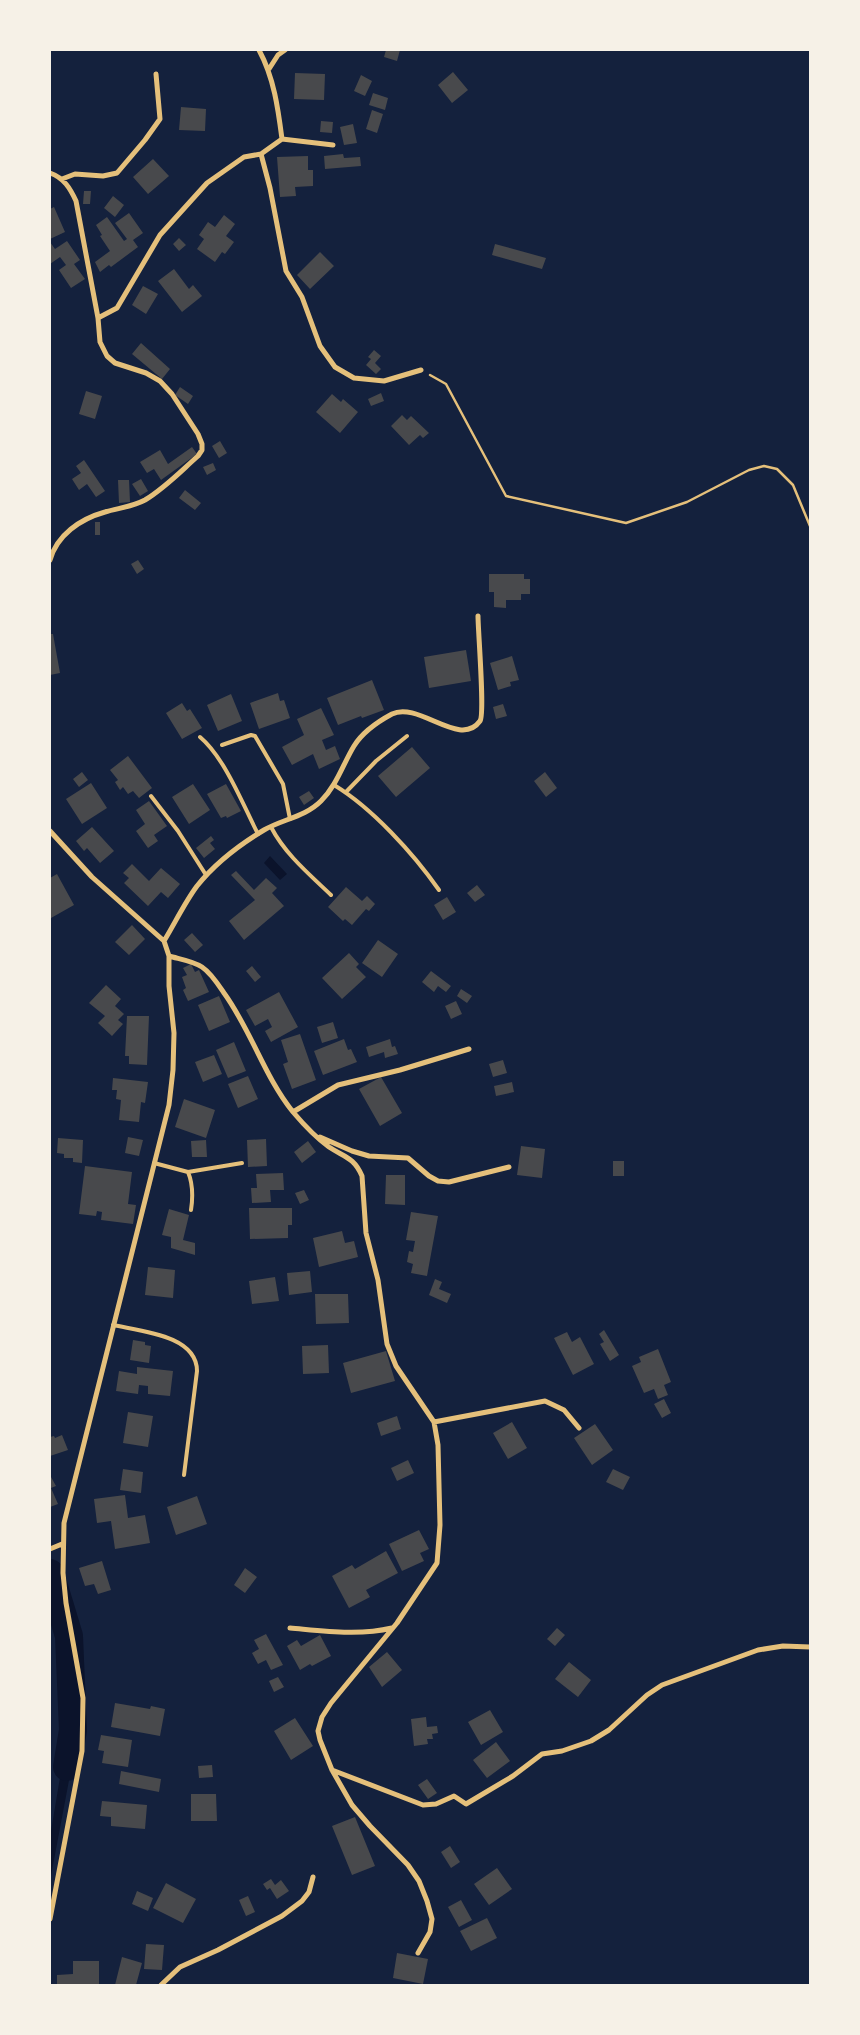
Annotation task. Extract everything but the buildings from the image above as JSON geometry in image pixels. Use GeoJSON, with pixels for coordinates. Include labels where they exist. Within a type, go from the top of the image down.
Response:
{"type":"FeatureCollection","features":[{"type":"Feature","properties":{"kind":"street"},"geometry":{"type":"LineString","coordinates":[[259,50],[269,69],[278,106],[282,139]]}},
{"type":"Feature","properties":{"kind":"street"},"geometry":{"type":"LineString","coordinates":[[269,69],[278,55],[285,50]]}},
{"type":"Feature","properties":{"kind":"street"},"geometry":{"type":"LineString","coordinates":[[62,179],[75,174],[103,176],[117,173],[160,119],[156,74]]}},
{"type":"Feature","properties":{"kind":"street"},"geometry":{"type":"LineString","coordinates":[[98,318],[117,308],[160,234],[207,183],[244,157],[261,154],[282,139],[333,146]]}},
{"type":"Feature","properties":{"kind":"street"},"geometry":{"type":"LineString","coordinates":[[261,154],[270,188],[286,271],[302,297],[320,346],[335,366],[354,378],[384,381],[421,370]]}},
{"type":"Feature","properties":{"kind":"street"},"geometry":{"type":"LineString","coordinates":[[50,173],[62,179],[70,188],[76,201],[98,318],[100,342],[107,356],[115,363],[146,373],[160,381],[172,394],[198,434],[202,444],[202,450],[198,456],[161,489],[143,501],[85,519],[72,528],[58,541],[53,549],[50,560]]}},
{"type":"Feature","properties":{"kind":"street"},"geometry":{"type":"LineString","coordinates":[[164,941],[196,887],[206,875],[234,849],[271,827],[302,815],[320,802],[334,785],[355,744],[374,726],[394,713],[414,713],[448,727],[464,730],[475,727],[482,720],[483,704],[479,662],[478,616]]}},
{"type":"Feature","properties":{"kind":"street"},"geometry":{"type":"LineString","coordinates":[[50,831],[92,877],[164,941],[170,956],[168,986],[174,1033],[173,1070],[169,1105],[64,1523],[62,1544],[66,1603],[83,1698],[84,1723],[82,1751],[50,1919]]}},
{"type":"Feature","properties":{"kind":"street"},"geometry":{"type":"LineString","coordinates":[[170,956],[202,966],[215,979],[230,1000],[272,1080],[293,1112],[313,1135],[331,1148],[352,1159],[359,1167],[362,1176],[366,1233],[378,1280],[387,1344],[396,1366],[434,1422],[438,1445],[440,1525],[437,1563],[392,1628],[331,1703],[322,1717],[318,1731],[332,1770],[352,1805],[408,1865],[420,1881],[432,1919],[430,1932],[418,1953]]}},
{"type":"Feature","properties":{"kind":"street"},"geometry":{"type":"LineString","coordinates":[[293,1112],[338,1085],[400,1070],[469,1049]]}},
{"type":"Feature","properties":{"kind":"street"},"geometry":{"type":"LineString","coordinates":[[313,1135],[368,1156],[408,1158],[429,1176],[438,1181],[449,1182],[509,1167]]}},
{"type":"Feature","properties":{"kind":"street"},"geometry":{"type":"LineString","coordinates":[[434,1422],[545,1400],[564,1410],[579,1428]]}},
{"type":"Feature","properties":{"kind":"street"},"geometry":{"type":"LineString","coordinates":[[50,1549],[62,1544]]}},
{"type":"Feature","properties":{"kind":"street"},"geometry":{"type":"LineString","coordinates":[[290,1628],[352,1632],[379,1631],[392,1628]]}},
{"type":"Feature","properties":{"kind":"street"},"geometry":{"type":"LineString","coordinates":[[332,1770],[423,1805],[436,1804],[454,1796],[466,1804],[513,1776],[542,1754],[562,1751],[591,1741],[609,1730],[646,1695],[662,1685],[758,1650],[783,1646],[810,1647]]}},
{"type":"Feature","properties":{"kind":"street"},"geometry":{"type":"LineString","coordinates":[[161,1985],[180,1967],[218,1950],[282,1916],[302,1902],[309,1892],[313,1877]]}},
{"type":"Feature","properties":{"kind":"lane"},"geometry":{"type":"LineString","coordinates":[[222,745],[251,735],[255,736],[283,784],[290,819]]}},
{"type":"Feature","properties":{"kind":"lane"},"geometry":{"type":"LineString","coordinates":[[346,792],[376,761],[407,736]]}},
{"type":"Feature","properties":{"kind":"lane"},"geometry":{"type":"LineString","coordinates":[[200,737],[209,744],[222,765],[258,834]]}},
{"type":"Feature","properties":{"kind":"lane"},"geometry":{"type":"LineString","coordinates":[[334,785],[346,792],[398,840],[425,870],[439,890]]}},
{"type":"Feature","properties":{"kind":"lane"},"geometry":{"type":"LineString","coordinates":[[151,796],[178,831],[206,875]]}},
{"type":"Feature","properties":{"kind":"lane"},"geometry":{"type":"LineString","coordinates":[[271,827],[277,839],[288,853],[331,895]]}},
{"type":"Feature","properties":{"kind":"lane"},"geometry":{"type":"LineString","coordinates":[[154,1163],[188,1172],[242,1163]]}},
{"type":"Feature","properties":{"kind":"lane"},"geometry":{"type":"LineString","coordinates":[[188,1172],[191,1186],[191,1210]]}},
{"type":"Feature","properties":{"kind":"lane"},"geometry":{"type":"LineString","coordinates":[[113,1325],[164,1337],[183,1344],[192,1352],[195,1358],[197,1371],[184,1475]]}},
{"type":"Feature","properties":{"kind":"path"},"geometry":{"type":"LineString","coordinates":[[421,370],[446,384],[506,496],[626,523],[687,502],[749,470],[764,466],[778,469],[793,485],[810,526]]}},
{"type":"Feature","properties":{"kind":"water"},"geometry":{"type":"Polygon","coordinates":[[[270,856],[287,874],[280,880],[264,863],[270,856]]]}},
{"type":"Feature","properties":{"kind":"water"},"geometry":{"type":"Polygon","coordinates":[[[77,1729],[50,1881],[50,1837],[68,1730],[77,1729]]]}},
{"type":"Feature","properties":{"kind":"waterway"},"geometry":{"type":"LineString","coordinates":[[50,1573],[69,1636],[73,1730],[67,1767]]}}]}
